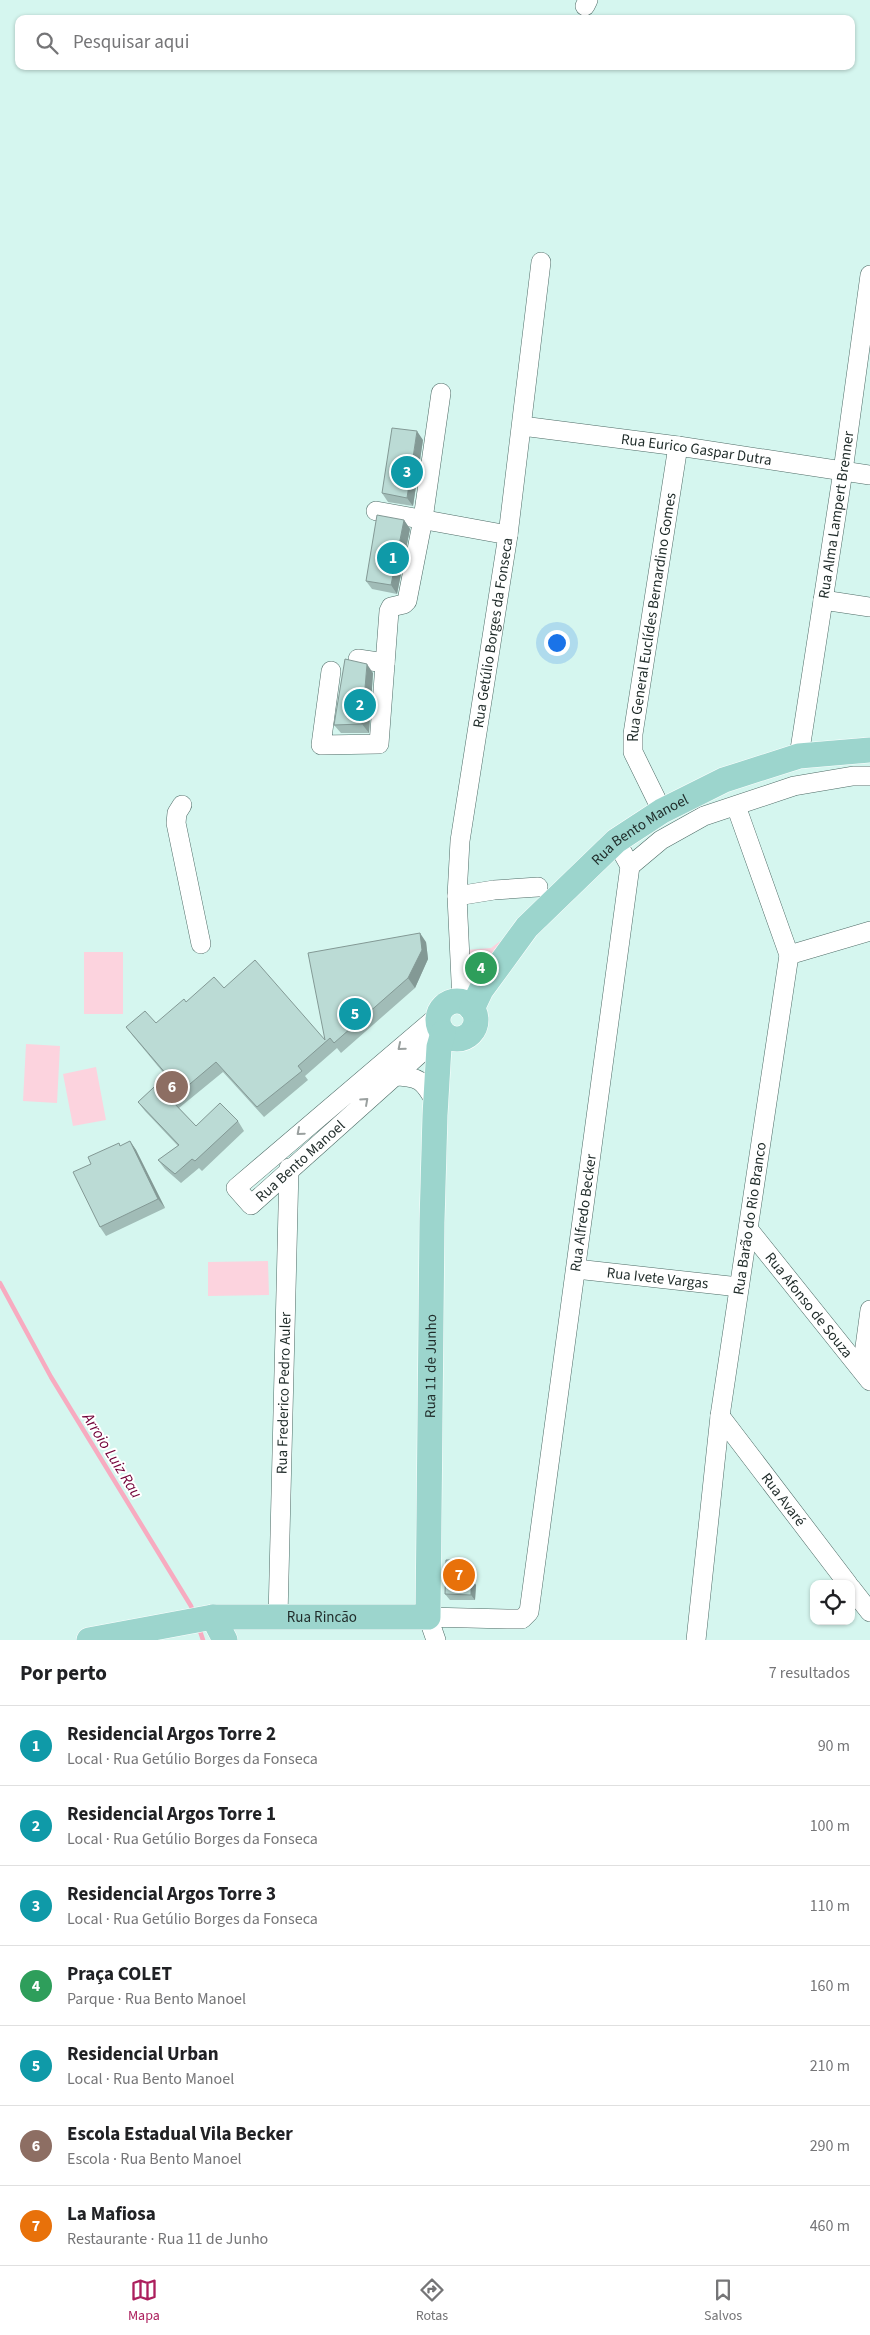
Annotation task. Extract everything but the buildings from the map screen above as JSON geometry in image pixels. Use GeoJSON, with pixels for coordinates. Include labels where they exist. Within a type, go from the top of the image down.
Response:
{"type":"FeatureCollection","features":[{"type":"Feature","properties":{"kind":"main road","name":"Rua Bento Manoel"},"geometry":{"type":"LineString","coordinates":[[467,1005],[481,990],[527,927],[616,840],[662,810],[724,780],[799,756],[870,750]]}},
{"type":"Feature","properties":{"kind":"main road"},"geometry":{"type":"LineString","coordinates":[[450,1003],[467,1005],[475,1014],[474,1027],[466,1036],[446,1029],[444,1006],[450,1003]]}},
{"type":"Feature","properties":{"kind":"main road","name":"Rua 11 de Junho"},"geometry":{"type":"LineString","coordinates":[[432,1629],[432,1222],[439,1047],[446,1029]]}},
{"type":"Feature","properties":{"kind":"main road","name":"Rua Rincão"},"geometry":{"type":"LineString","coordinates":[[101,1639],[163,1632],[210,1618],[278,1617],[432,1629]]}},
{"type":"Feature","properties":{"kind":"main road"},"geometry":{"type":"LineString","coordinates":[[210,1618],[225,1640]]}},
{"type":"Feature","properties":{"kind":"street","name":"Rua Getúlio Borges da Fonseca"},"geometry":{"type":"LineString","coordinates":[[467,1005],[457,896],[460,840],[508,535],[541,262]]}},
{"type":"Feature","properties":{"kind":"street","name":"Rua Alma Lampert Brenner"},"geometry":{"type":"LineString","coordinates":[[799,756],[824,600],[870,275]]}},
{"type":"Feature","properties":{"kind":"street"},"geometry":{"type":"LineString","coordinates":[[331,671],[321,745],[379,744],[389,611],[391,606],[404,604],[407,601],[423,519],[441,392]]}},
{"type":"Feature","properties":{"kind":"street","name":"Rua Eurico Gaspar Dutra"},"geometry":{"type":"LineString","coordinates":[[522,426],[678,446],[870,474]]}},
{"type":"Feature","properties":{"kind":"street","name":"Rua General Euclídes Bernardino Gomes"},"geometry":{"type":"LineString","coordinates":[[662,810],[634,752],[633,734],[678,446]]}},
{"type":"Feature","properties":{"kind":"street"},"geometry":{"type":"LineString","coordinates":[[376,511],[508,535]]}},
{"type":"Feature","properties":{"kind":"street"},"geometry":{"type":"LineString","coordinates":[[824,600],[870,607]]}},
{"type":"Feature","properties":{"kind":"street"},"geometry":{"type":"LineString","coordinates":[[358,659],[385,663]]}},
{"type":"Feature","properties":{"kind":"street"},"geometry":{"type":"LineString","coordinates":[[736,806],[758,770]]}},
{"type":"Feature","properties":{"kind":"street"},"geometry":{"type":"LineString","coordinates":[[616,840],[630,866],[661,840],[704,816],[794,786],[853,776],[870,776]]}},
{"type":"Feature","properties":{"kind":"street"},"geometry":{"type":"LineString","coordinates":[[182,805],[177,814],[176,823],[201,944]]}},
{"type":"Feature","properties":{"kind":"street","name":"Rua Barão do Rio Branco"},"geometry":{"type":"LineString","coordinates":[[696,1640],[720,1416],[789,955],[736,806]]}},
{"type":"Feature","properties":{"kind":"street","name":"Rua Alfredo Becker"},"geometry":{"type":"LineString","coordinates":[[534,1588],[630,866]]}},
{"type":"Feature","properties":{"kind":"street"},"geometry":{"type":"LineString","coordinates":[[457,896],[494,890],[538,887]]}},
{"type":"Feature","properties":{"kind":"street"},"geometry":{"type":"LineString","coordinates":[[789,955],[870,931]]}},
{"type":"Feature","properties":{"kind":"street","name":"Rua Bento Manoel"},"geometry":{"type":"LineString","coordinates":[[446,1029],[290,1168],[252,1205],[236,1188],[337,1100],[446,1029]]}},
{"type":"Feature","properties":{"kind":"street"},"geometry":{"type":"LineString","coordinates":[[393,1076],[406,1076],[425,1084],[436,1097]]}},
{"type":"Feature","properties":{"kind":"street","name":"Rua Frederico Pedro Auler"},"geometry":{"type":"LineString","coordinates":[[278,1617],[290,1168]]}},
{"type":"Feature","properties":{"kind":"street","name":"Rua Afonso de Souza"},"geometry":{"type":"LineString","coordinates":[[749,1230],[866,1375]]}},
{"type":"Feature","properties":{"kind":"street","name":"Rua Ivete Vargas"},"geometry":{"type":"LineString","coordinates":[[576,1269],[740,1287]]}},
{"type":"Feature","properties":{"kind":"street"},"geometry":{"type":"LineString","coordinates":[[866,1375],[870,1310]]}},
{"type":"Feature","properties":{"kind":"street","name":"Rua Avaré"},"geometry":{"type":"LineString","coordinates":[[720,1416],[845,1580]]}},
{"type":"Feature","properties":{"kind":"street","name":"Rua Rincão"},"geometry":{"type":"LineString","coordinates":[[432,1629],[522,1618],[529,1612],[534,1588]]}},
{"type":"Feature","properties":{"kind":"street"},"geometry":{"type":"LineString","coordinates":[[855,1593],[870,1612]]}},
{"type":"Feature","properties":{"kind":"shaded area"},"geometry":{"type":"Polygon","coordinates":[[[511,933],[476,987],[466,950],[491,948],[511,933]]]}},
{"type":"Feature","properties":{"kind":"shaded area"},"geometry":{"type":"Polygon","coordinates":[[[84,952],[123,952],[123,1014],[84,1014],[84,952]]]}},
{"type":"Feature","properties":{"kind":"shaded area"},"geometry":{"type":"Polygon","coordinates":[[[26,1044],[60,1046],[57,1103],[23,1101],[26,1044]]]}},
{"type":"Feature","properties":{"kind":"shaded area"},"geometry":{"type":"Polygon","coordinates":[[[96,1067],[106,1120],[73,1126],[63,1074],[96,1067]]]}},
{"type":"Feature","properties":{"kind":"shaded area"},"geometry":{"type":"Polygon","coordinates":[[[268,1261],[269,1295],[208,1296],[208,1262],[268,1261]]]}},
{"type":"Feature","properties":{"kind":"waterway","name":"Arroio Luiz Rau"},"geometry":{"type":"LineString","coordinates":[[0,1283],[51,1377],[191,1606],[194,1614]]}},
{"type":"Feature","properties":{"kind":"waterway","name":"Arroio Luiz Rau"},"geometry":{"type":"LineString","coordinates":[[199,1628],[203,1640]]}},
{"type":"Feature","properties":{"kind":"place","name":"Residencial Argos Torre 3"},"geometry":{"type":"Point","coordinates":[407,472]}},
{"type":"Feature","properties":{"kind":"place","name":"Residencial Argos Torre 2"},"geometry":{"type":"Point","coordinates":[393,558]}},
{"type":"Feature","properties":{"kind":"place","name":"Residencial Argos Torre 1"},"geometry":{"type":"Point","coordinates":[360,705]}},
{"type":"Feature","properties":{"kind":"place","name":"Praça COLET"},"geometry":{"type":"Point","coordinates":[481,968]}},
{"type":"Feature","properties":{"kind":"place","name":"Residencial Urban"},"geometry":{"type":"Point","coordinates":[355,1014]}},
{"type":"Feature","properties":{"kind":"place","name":"Escola Estadual Vila Becker"},"geometry":{"type":"Point","coordinates":[172,1087]}},
{"type":"Feature","properties":{"kind":"place","name":"La Mafiosa"},"geometry":{"type":"Point","coordinates":[459,1575]}}]}
